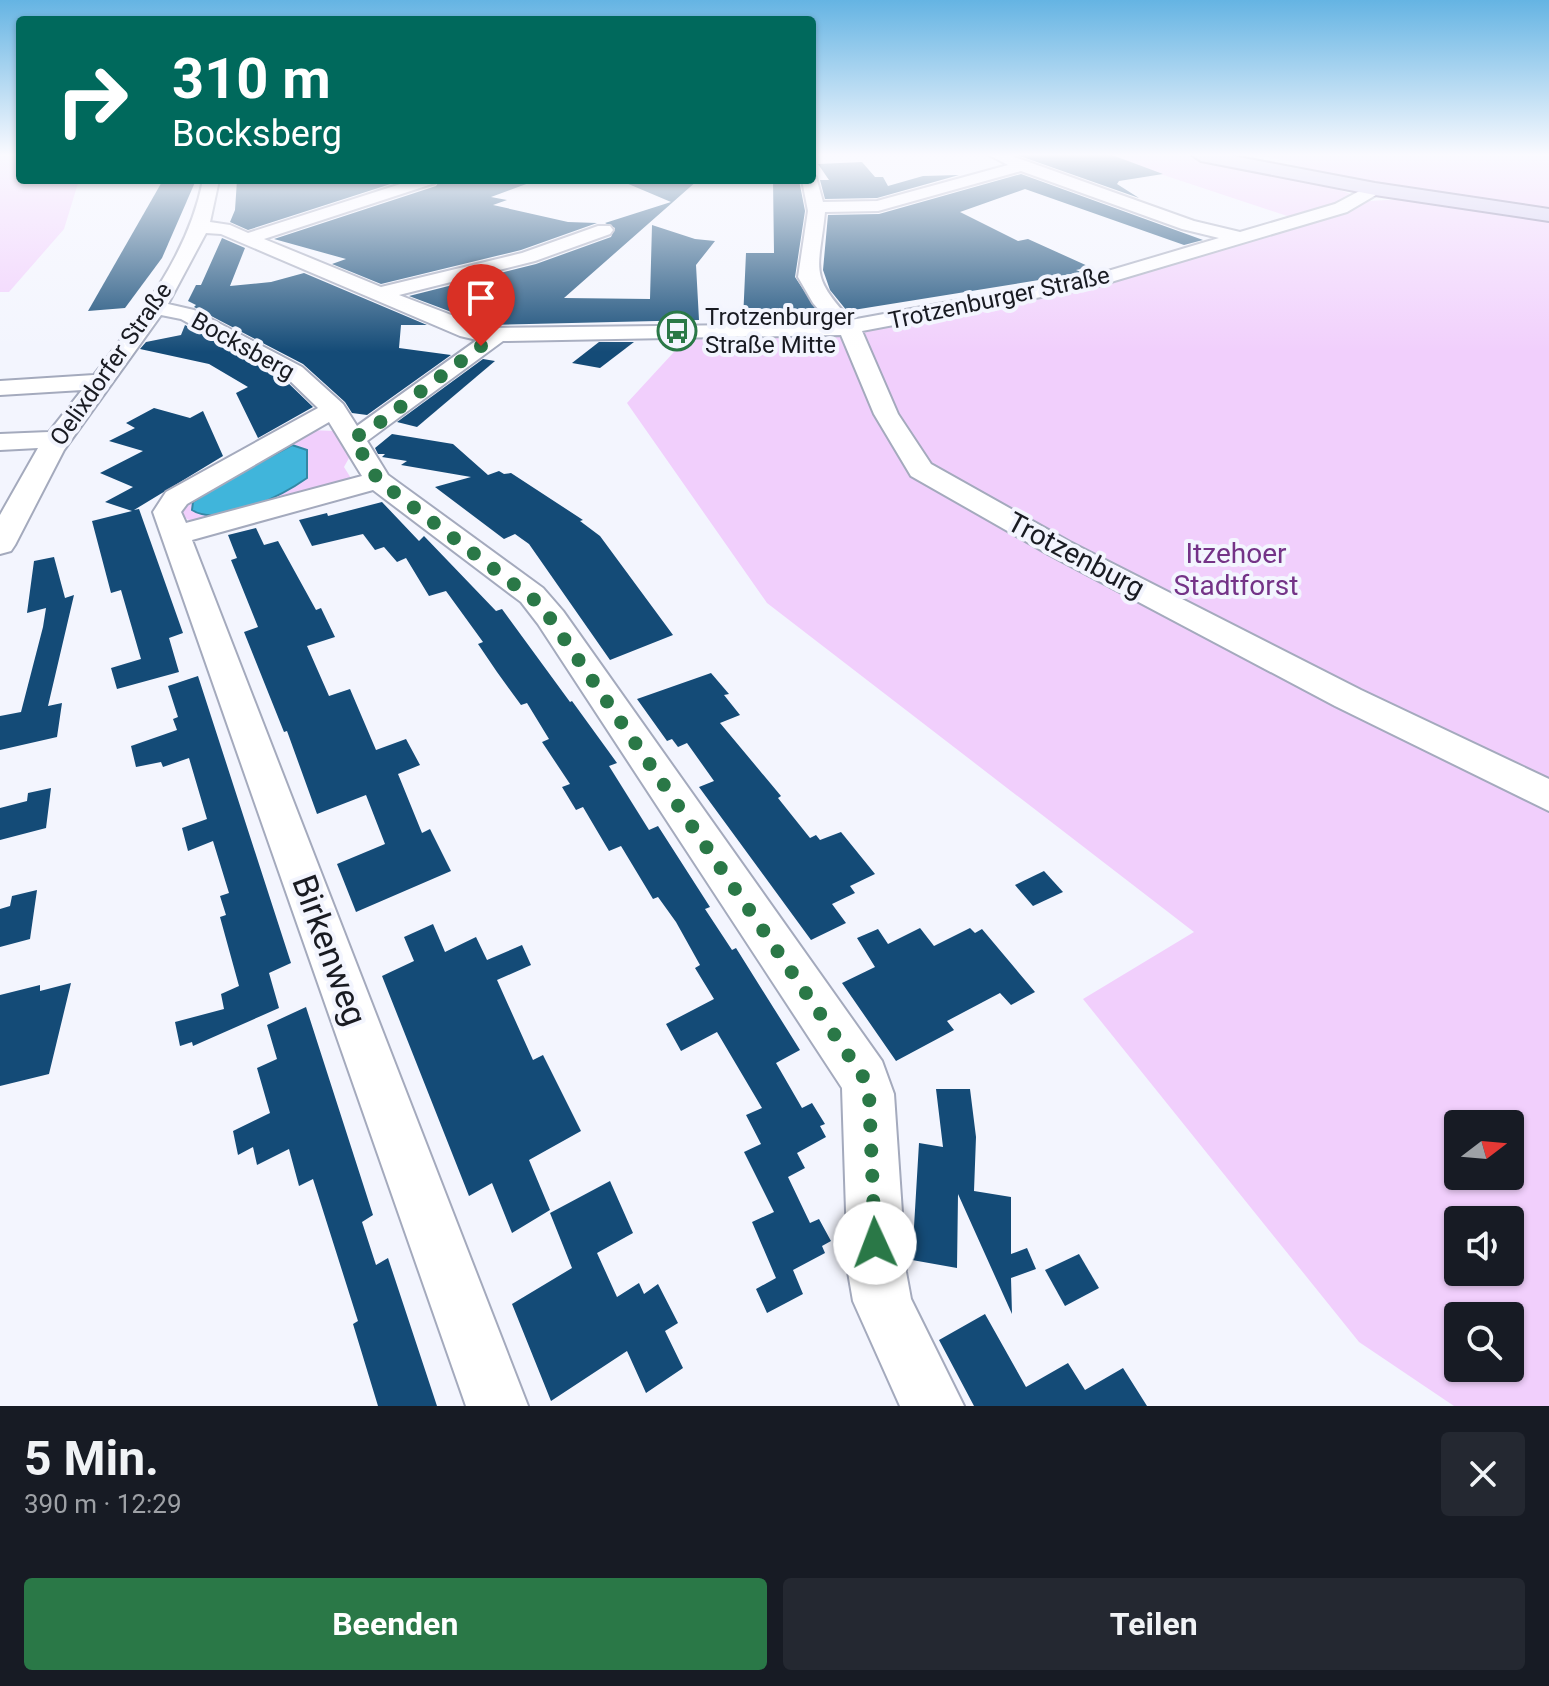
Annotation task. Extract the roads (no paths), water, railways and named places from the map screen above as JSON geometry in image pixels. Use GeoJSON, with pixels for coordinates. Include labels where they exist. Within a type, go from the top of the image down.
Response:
{"type":"FeatureCollection","features":[{"type":"Feature","properties":{"kind":"street","name":"Oelixdorfer Straße"},"geometry":{"type":"LineString","coordinates":[[0,545],[36,472],[154,308],[201,221]]}},
{"type":"Feature","properties":{"kind":"street"},"geometry":{"type":"LineString","coordinates":[[247,239],[304,221]]}},
{"type":"Feature","properties":{"kind":"street","name":"Trotzenburg"},"geometry":{"type":"LineString","coordinates":[[814,221],[808,277],[820,299],[854,336],[886,414],[921,470],[1059,548],[1321,684],[1549,796]]}},
{"type":"Feature","properties":{"kind":"street"},"geometry":{"type":"LineString","coordinates":[[1175,221],[1239,237]]}},
{"type":"Feature","properties":{"kind":"street","name":"Trotzenburger Straße"},"geometry":{"type":"LineString","coordinates":[[199,227],[224,229],[468,331],[495,337],[845,329],[1094,281],[1297,221]]}},
{"type":"Feature","properties":{"kind":"street"},"geometry":{"type":"LineString","coordinates":[[1188,225],[1218,244]]}},
{"type":"Feature","properties":{"kind":"street"},"geometry":{"type":"LineString","coordinates":[[378,294],[528,257],[604,230]]}},
{"type":"Feature","properties":{"kind":"street","name":"Bocksberg"},"geometry":{"type":"LineString","coordinates":[[154,308],[187,314],[281,364],[309,383],[343,423],[378,480],[541,605],[864,1078],[869,1094],[877,1272],[882,1301],[933,1406]]}},
{"type":"Feature","properties":{"kind":"street"},"geometry":{"type":"LineString","coordinates":[[343,423],[371,429],[495,337]]}},
{"type":"Feature","properties":{"kind":"street"},"geometry":{"type":"LineString","coordinates":[[0,388],[99,382]]}},
{"type":"Feature","properties":{"kind":"street","name":"Birkenweg"},"geometry":{"type":"LineString","coordinates":[[343,423],[176,498],[167,512],[489,1393]]}},
{"type":"Feature","properties":{"kind":"street"},"geometry":{"type":"LineString","coordinates":[[0,442],[57,440]]}},
{"type":"Feature","properties":{"kind":"street"},"geometry":{"type":"LineString","coordinates":[[176,535],[378,480]]}},
{"type":"Feature","properties":{"kind":"water"},"geometry":{"type":"Polygon","coordinates":[[[292,445],[307,450],[307,478],[267,500],[234,512],[218,515],[192,510],[193,502],[292,445]]]}},
{"type":"Feature","properties":{"kind":"place","name":"Trotzenburger Straße Mitte"},"geometry":{"type":"Point","coordinates":[677,331]}},
{"type":"Feature","properties":{"kind":"park label","name":"Itzehoer Stadtforst"},"geometry":{"type":"Point","coordinates":[1236,569]}}]}
